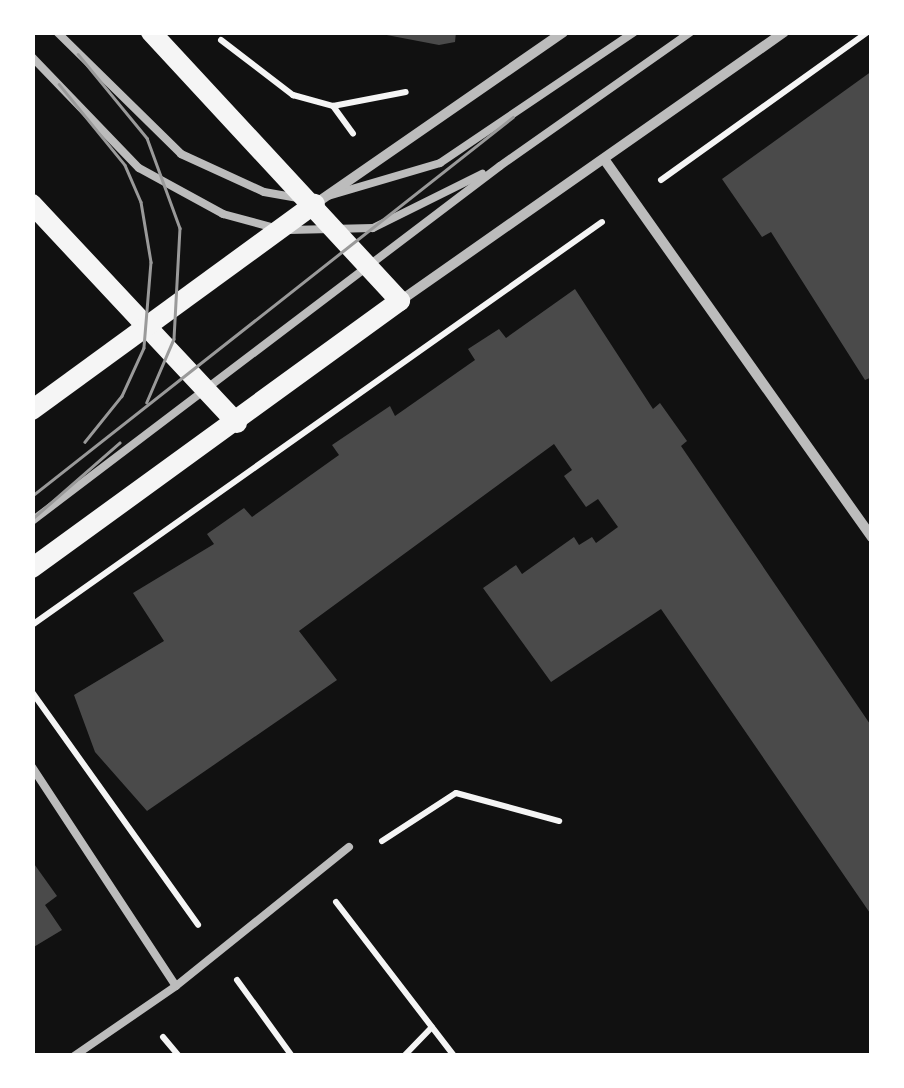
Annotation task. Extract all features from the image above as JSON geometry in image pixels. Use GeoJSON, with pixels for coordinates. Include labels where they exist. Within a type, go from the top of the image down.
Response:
{"type":"FeatureCollection","features":[{"type":"Feature","properties":{"kind":"main road"},"geometry":{"type":"LineString","coordinates":[[32,568],[400,302],[339,231],[318,199],[151,32]]}},
{"type":"Feature","properties":{"kind":"main road"},"geometry":{"type":"LineString","coordinates":[[32,410],[318,199]]}},
{"type":"Feature","properties":{"kind":"main road"},"geometry":{"type":"LineString","coordinates":[[32,204],[144,329],[236,423]]}},
{"type":"Feature","properties":{"kind":"street"},"geometry":{"type":"LineString","coordinates":[[318,199],[563,32]]}},
{"type":"Feature","properties":{"kind":"street"},"geometry":{"type":"LineString","coordinates":[[400,302],[784,32]]}},
{"type":"Feature","properties":{"kind":"street"},"geometry":{"type":"LineString","coordinates":[[604,159],[872,538]]}},
{"type":"Feature","properties":{"kind":"lane"},"geometry":{"type":"LineString","coordinates":[[58,32],[181,154],[273,195],[318,199],[440,163],[634,32]]}},
{"type":"Feature","properties":{"kind":"lane"},"geometry":{"type":"LineString","coordinates":[[32,521],[500,166],[691,32]]}},
{"type":"Feature","properties":{"kind":"lane"},"geometry":{"type":"LineString","coordinates":[[32,57],[154,178],[222,214],[282,229],[373,228],[500,166]]}},
{"type":"Feature","properties":{"kind":"lane"},"geometry":{"type":"LineString","coordinates":[[32,766],[176,986]]}},
{"type":"Feature","properties":{"kind":"lane"},"geometry":{"type":"LineString","coordinates":[[74,1056],[176,986],[349,847]]}},
{"type":"Feature","properties":{"kind":"path"},"geometry":{"type":"LineString","coordinates":[[32,625],[868,32]]}},
{"type":"Feature","properties":{"kind":"path"},"geometry":{"type":"LineString","coordinates":[[236,54],[293,95],[333,106],[415,88]]}},
{"type":"Feature","properties":{"kind":"path"},"geometry":{"type":"LineString","coordinates":[[32,692],[218,954]]}},
{"type":"Feature","properties":{"kind":"path"},"geometry":{"type":"LineString","coordinates":[[349,847],[369,850],[456,793],[559,821]]}},
{"type":"Feature","properties":{"kind":"path"},"geometry":{"type":"LineString","coordinates":[[319,909],[333,898],[454,1056]]}},
{"type":"Feature","properties":{"kind":"path"},"geometry":{"type":"LineString","coordinates":[[247,962],[232,974],[292,1056]]}},
{"type":"Feature","properties":{"kind":"path"},"geometry":{"type":"LineString","coordinates":[[404,1056],[432,1027]]}},
{"type":"Feature","properties":{"kind":"building"},"geometry":{"type":"Polygon","coordinates":[[[371,32],[456,32],[455,42],[439,45],[371,32]]]}},
{"type":"Feature","properties":{"kind":"building"},"geometry":{"type":"Polygon","coordinates":[[[872,71],[872,377],[865,380],[771,232],[762,237],[722,179],[872,71]]]}},
{"type":"Feature","properties":{"kind":"building"},"geometry":{"type":"Polygon","coordinates":[[[575,289],[653,409],[660,403],[687,441],[681,446],[872,727],[872,916],[661,609],[551,682],[483,588],[516,565],[522,574],[574,537],[579,545],[592,537],[596,543],[618,527],[598,499],[586,507],[564,476],[572,470],[554,444],[299,631],[337,680],[147,811],[95,752],[74,695],[164,641],[133,593],[214,544],[207,534],[244,508],[252,517],[339,455],[332,445],[390,406],[395,416],[475,360],[468,349],[499,329],[506,338],[575,289]]]}},
{"type":"Feature","properties":{"kind":"building"},"geometry":{"type":"Polygon","coordinates":[[[32,861],[57,896],[45,905],[62,930],[32,948],[32,861]]]}},
{"type":"Feature","properties":{"kind":"tram line"},"geometry":{"type":"LineString","coordinates":[[78,54],[147,138],[180,228],[174,339],[147,402]]}},
{"type":"Feature","properties":{"kind":"tram line"},"geometry":{"type":"LineString","coordinates":[[59,84],[125,165],[141,202],[151,262],[144,348],[122,396],[85,442]]}},
{"type":"Feature","properties":{"kind":"tram line"},"geometry":{"type":"LineString","coordinates":[[32,496],[513,117]]}},
{"type":"Feature","properties":{"kind":"tram line"},"geometry":{"type":"LineString","coordinates":[[32,519],[119,443]]}}]}
